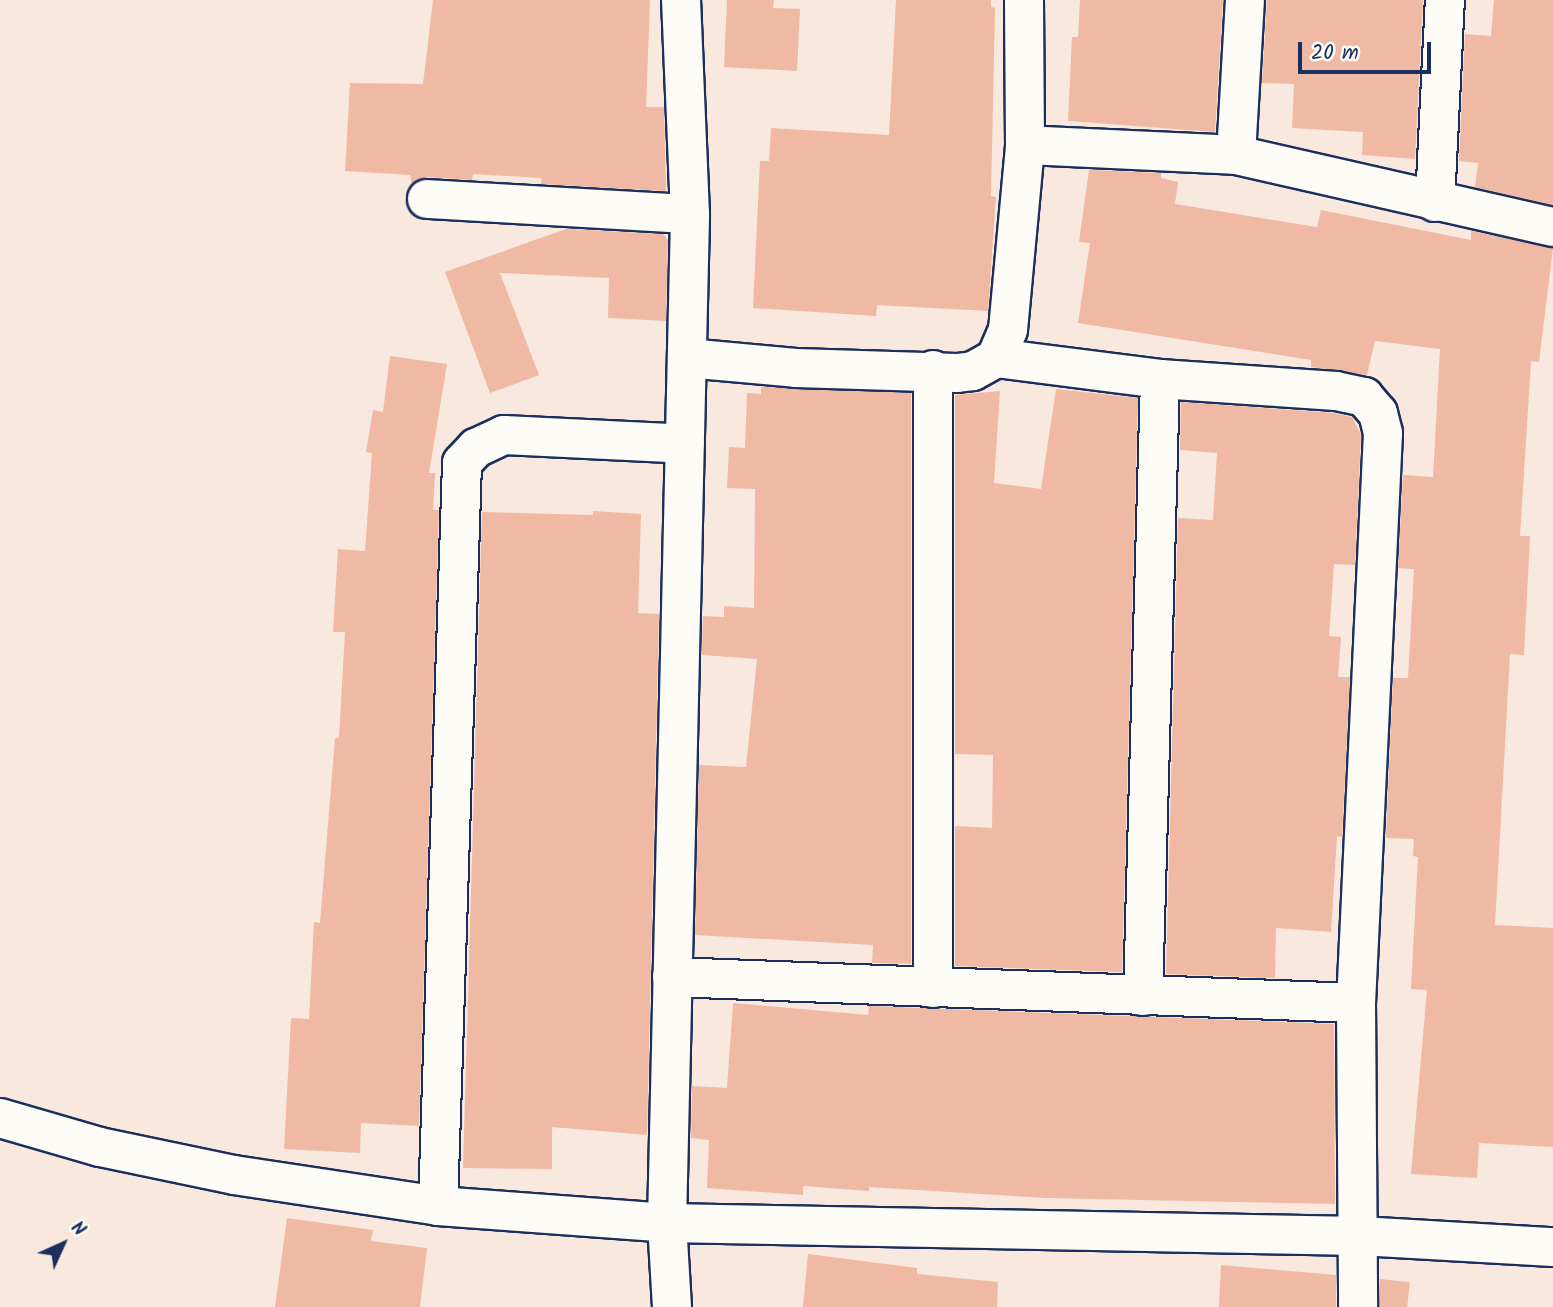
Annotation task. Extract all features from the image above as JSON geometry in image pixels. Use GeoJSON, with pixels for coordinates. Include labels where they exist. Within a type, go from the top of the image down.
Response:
{"type":"FeatureCollection","features":[{"type":"Feature","properties":{"kind":"street"},"geometry":{"type":"LineString","coordinates":[[672,1307],[667,1223],[690,214],[681,0]]}},
{"type":"Feature","properties":{"kind":"street"},"geometry":{"type":"LineString","coordinates":[[996,358],[1008,330],[1025,145],[1024,0]]}},
{"type":"Feature","properties":{"kind":"street"},"geometry":{"type":"LineString","coordinates":[[1236,155],[1245,0]]}},
{"type":"Feature","properties":{"kind":"street"},"geometry":{"type":"LineString","coordinates":[[1435,202],[1445,0]]}},
{"type":"Feature","properties":{"kind":"street"},"geometry":{"type":"LineString","coordinates":[[1025,145],[1236,155],[1553,227]]}},
{"type":"Feature","properties":{"kind":"street"},"geometry":{"type":"LineString","coordinates":[[427,199],[690,214]]}},
{"type":"Feature","properties":{"kind":"street"},"geometry":{"type":"LineString","coordinates":[[687,358],[796,368],[972,371],[996,358],[1160,379],[1336,391],[1364,397],[1378,413],[1383,433],[1356,1003],[1360,1236],[1358,1307]]}},
{"type":"Feature","properties":{"kind":"street"},"geometry":{"type":"LineString","coordinates":[[933,370],[933,988]]}},
{"type":"Feature","properties":{"kind":"street"},"geometry":{"type":"LineString","coordinates":[[1143,996],[1160,379]]}},
{"type":"Feature","properties":{"kind":"street"},"geometry":{"type":"LineString","coordinates":[[438,1206],[462,463],[475,448],[504,435],[685,444]]}},
{"type":"Feature","properties":{"kind":"street"},"geometry":{"type":"LineString","coordinates":[[672,977],[1356,1003]]}},
{"type":"Feature","properties":{"kind":"street"},"geometry":{"type":"LineString","coordinates":[[0,1118],[100,1147],[234,1175],[438,1206],[667,1223],[1360,1236],[1553,1247]]}},
{"type":"Feature","properties":{"kind":"building"},"geometry":{"type":"Polygon","coordinates":[[[433,0],[650,0],[646,107],[664,107],[666,191],[541,184],[542,178],[473,174],[472,180],[428,177],[412,184],[410,175],[345,171],[350,83],[423,84],[433,0]]]}},
{"type":"Feature","properties":{"kind":"building"},"geometry":{"type":"Polygon","coordinates":[[[727,0],[774,0],[773,8],[800,9],[797,71],[724,67],[727,0]]]}},
{"type":"Feature","properties":{"kind":"building"},"geometry":{"type":"Polygon","coordinates":[[[896,0],[991,0],[991,7],[995,8],[991,196],[996,197],[988,311],[877,305],[876,316],[753,308],[760,161],[769,161],[771,128],[889,135],[896,0]]]}},
{"type":"Feature","properties":{"kind":"building"},"geometry":{"type":"Polygon","coordinates":[[[1080,0],[1223,0],[1215,132],[1068,121],[1072,37],[1078,37],[1080,0]]]}},
{"type":"Feature","properties":{"kind":"building"},"geometry":{"type":"Polygon","coordinates":[[[1267,0],[1423,0],[1415,159],[1362,155],[1363,132],[1292,128],[1294,84],[1262,83],[1267,0]]]}},
{"type":"Feature","properties":{"kind":"building"},"geometry":{"type":"Polygon","coordinates":[[[1494,0],[1553,0],[1553,205],[1475,187],[1478,163],[1459,161],[1465,34],[1491,36],[1494,0]]]}},
{"type":"Feature","properties":{"kind":"building"},"geometry":{"type":"Polygon","coordinates":[[[1089,170],[1161,173],[1161,178],[1178,182],[1175,204],[1317,227],[1321,210],[1471,240],[1471,231],[1553,248],[1539,362],[1531,361],[1520,536],[1530,536],[1524,655],[1510,654],[1495,925],[1553,928],[1553,1147],[1479,1143],[1477,1178],[1411,1174],[1427,990],[1411,989],[1418,857],[1413,856],[1414,839],[1386,838],[1393,678],[1408,678],[1414,569],[1398,568],[1403,475],[1433,477],[1440,349],[1375,341],[1367,375],[1311,367],[1311,360],[1078,323],[1090,243],[1079,242],[1089,170]]]}},
{"type":"Feature","properties":{"kind":"building"},"geometry":{"type":"Polygon","coordinates":[[[566,229],[663,234],[668,240],[666,321],[608,318],[609,278],[500,273],[539,375],[490,393],[445,272],[566,229]]]}},
{"type":"Feature","properties":{"kind":"building"},"geometry":{"type":"Polygon","coordinates":[[[390,356],[447,364],[429,473],[435,473],[433,510],[439,510],[419,1126],[361,1123],[360,1153],[284,1149],[291,1018],[309,1019],[314,922],[320,923],[335,738],[339,738],[345,632],[333,632],[338,549],[365,551],[372,453],[366,452],[373,410],[383,412],[390,356]]]}},
{"type":"Feature","properties":{"kind":"building"},"geometry":{"type":"Polygon","coordinates":[[[761,387],[911,393],[911,964],[872,963],[873,945],[695,935],[699,765],[746,767],[757,659],[702,655],[703,616],[724,617],[724,606],[754,608],[755,489],[727,488],[729,447],[745,448],[747,393],[761,394],[761,387]]]}},
{"type":"Feature","properties":{"kind":"building"},"geometry":{"type":"Polygon","coordinates":[[[1056,389],[1138,398],[1122,972],[955,966],[955,826],[992,828],[993,755],[955,754],[955,395],[1000,391],[994,483],[1041,489],[1056,389]]]}},
{"type":"Feature","properties":{"kind":"building"},"geometry":{"type":"Polygon","coordinates":[[[1181,402],[1333,413],[1352,417],[1361,435],[1355,565],[1334,564],[1329,636],[1341,637],[1338,677],[1350,677],[1342,837],[1337,836],[1331,932],[1276,928],[1275,978],[1166,974],[1178,518],[1213,520],[1217,453],[1180,450],[1181,402]]]}},
{"type":"Feature","properties":{"kind":"building"},"geometry":{"type":"Polygon","coordinates":[[[593,511],[641,514],[638,613],[659,614],[647,1135],[552,1127],[552,1169],[463,1168],[482,512],[593,515],[593,511]]]}},
{"type":"Feature","properties":{"kind":"building"},"geometry":{"type":"Polygon","coordinates":[[[733,1003],[868,1015],[869,1006],[1334,1024],[1335,1204],[1046,1198],[869,1187],[869,1191],[803,1186],[803,1195],[707,1188],[709,1140],[691,1138],[692,1086],[727,1088],[733,1003]]]}},
{"type":"Feature","properties":{"kind":"building"},"geometry":{"type":"Polygon","coordinates":[[[287,1218],[373,1230],[371,1241],[427,1248],[420,1307],[275,1307],[287,1218]]]}},
{"type":"Feature","properties":{"kind":"building"},"geometry":{"type":"Polygon","coordinates":[[[808,1254],[917,1268],[917,1274],[998,1282],[997,1307],[803,1307],[808,1254]]]}},
{"type":"Feature","properties":{"kind":"building"},"geometry":{"type":"Polygon","coordinates":[[[1221,1265],[1336,1275],[1336,1307],[1219,1307],[1221,1265]]]}},
{"type":"Feature","properties":{"kind":"building"},"geometry":{"type":"Polygon","coordinates":[[[1380,1279],[1410,1282],[1407,1307],[1377,1307],[1380,1279]]]}}]}
